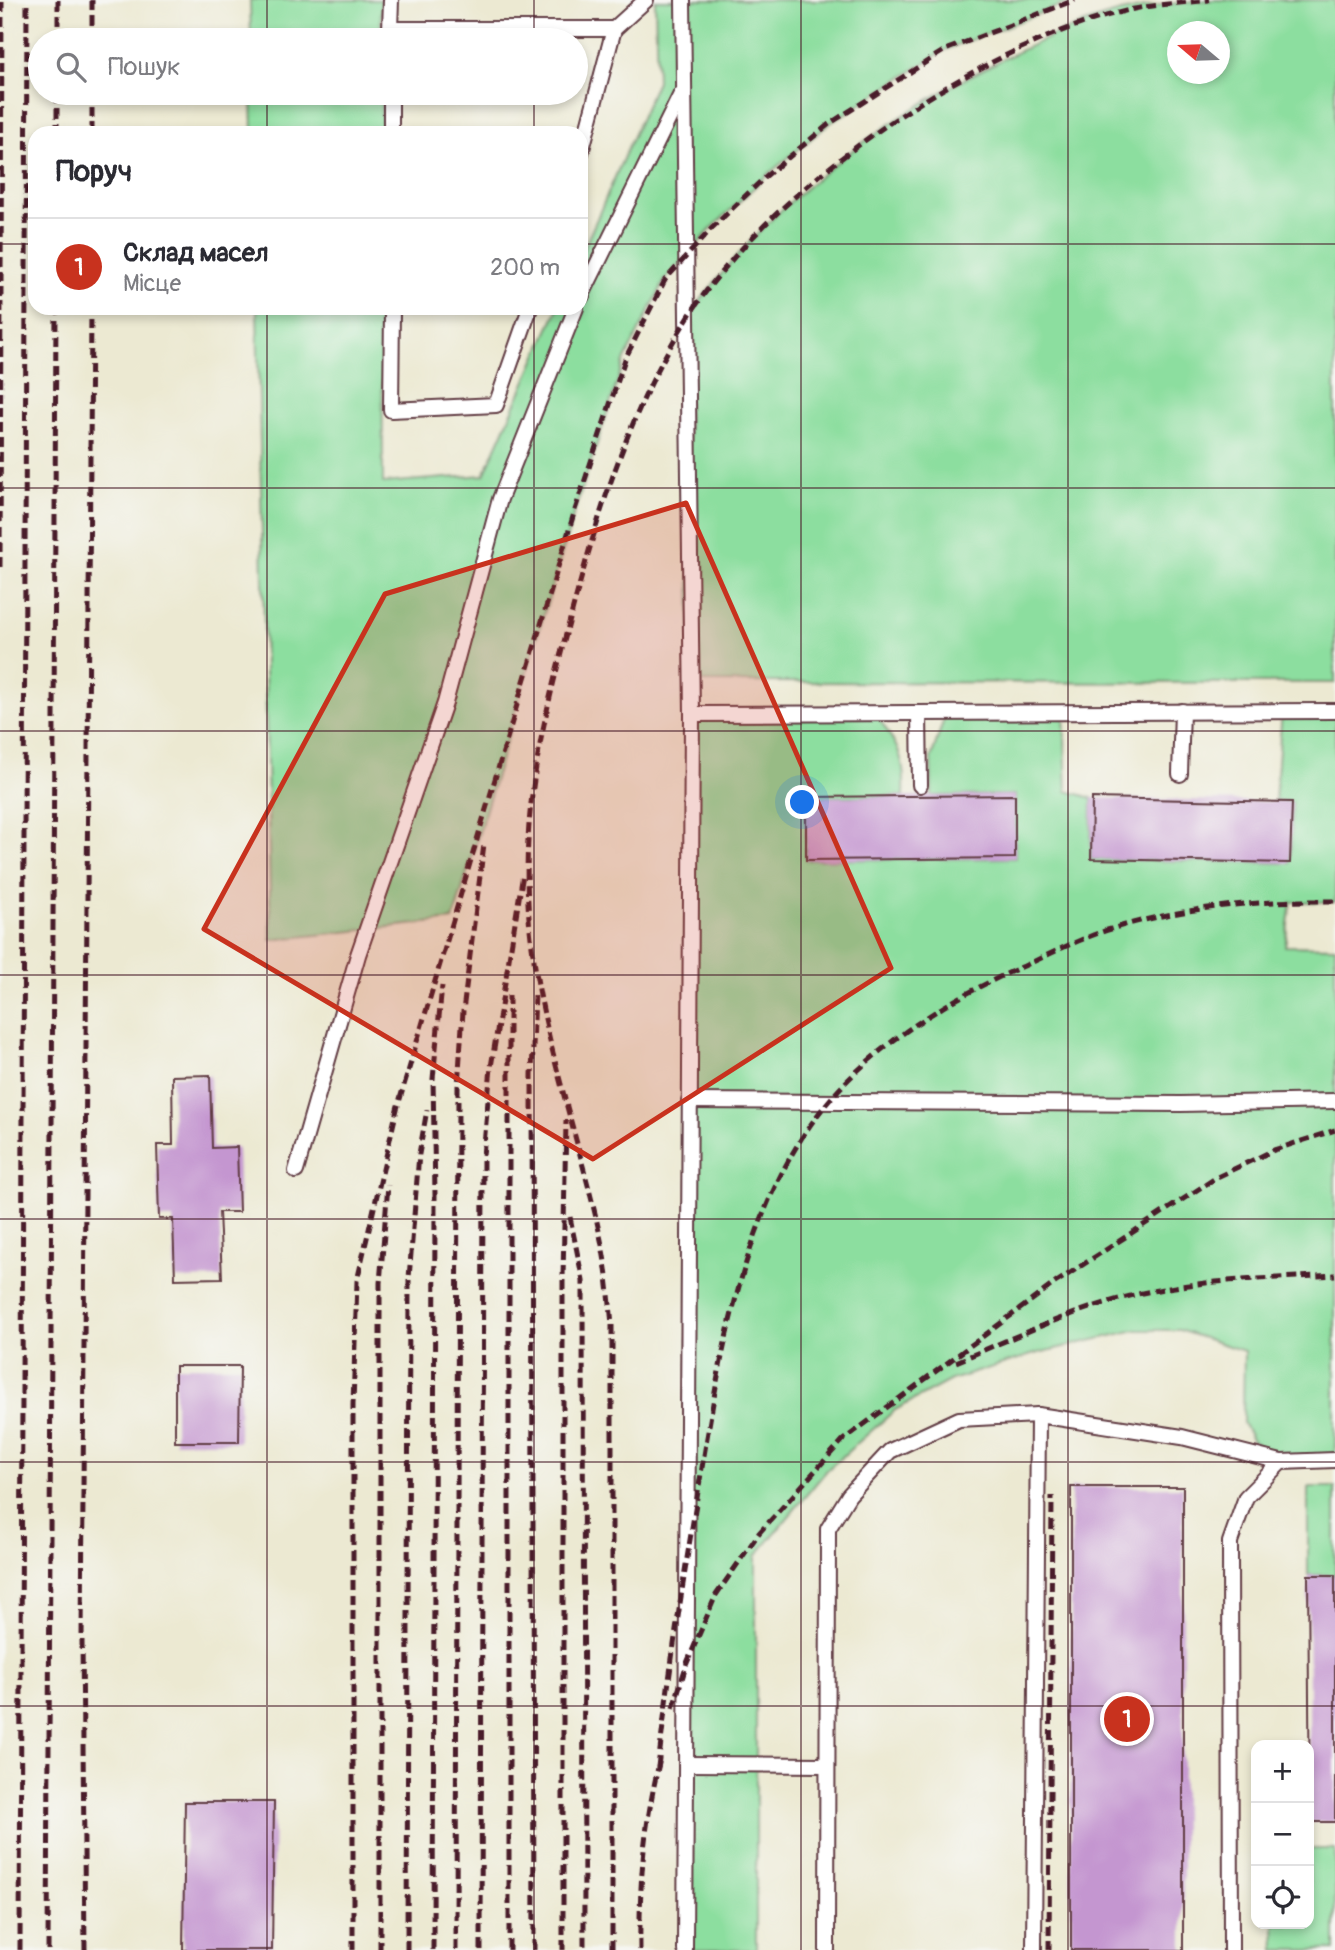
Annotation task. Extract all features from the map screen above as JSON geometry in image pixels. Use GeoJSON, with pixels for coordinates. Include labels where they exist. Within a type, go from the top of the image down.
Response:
{"type":"FeatureCollection","features":[{"type":"Feature","properties":{"kind":"lane"},"geometry":{"type":"LineString","coordinates":[[391,0],[391,28]]}},
{"type":"Feature","properties":{"kind":"lane"},"geometry":{"type":"LineString","coordinates":[[588,127],[614,29],[646,0]]}},
{"type":"Feature","properties":{"kind":"lane"},"geometry":{"type":"LineString","coordinates":[[682,0],[692,713],[685,1950]]}},
{"type":"Feature","properties":{"kind":"lane"},"geometry":{"type":"LineString","coordinates":[[588,30],[614,29]]}},
{"type":"Feature","properties":{"kind":"lane"},"geometry":{"type":"LineString","coordinates":[[588,283],[683,90]]}},
{"type":"Feature","properties":{"kind":"lane"},"geometry":{"type":"LineString","coordinates":[[391,105],[391,126]]}},
{"type":"Feature","properties":{"kind":"lane"},"geometry":{"type":"LineString","coordinates":[[392,315],[391,411],[496,405],[528,315]]}},
{"type":"Feature","properties":{"kind":"lane"},"geometry":{"type":"LineString","coordinates":[[296,1171],[358,954],[445,703],[499,499],[573,315]]}},
{"type":"Feature","properties":{"kind":"lane"},"geometry":{"type":"LineString","coordinates":[[692,713],[1335,711]]}},
{"type":"Feature","properties":{"kind":"lane"},"geometry":{"type":"LineString","coordinates":[[1180,774],[1182,712]]}},
{"type":"Feature","properties":{"kind":"lane"},"geometry":{"type":"LineString","coordinates":[[919,713],[920,785]]}},
{"type":"Feature","properties":{"kind":"lane"},"geometry":{"type":"LineString","coordinates":[[689,1101],[1140,1104],[1335,1101]]}},
{"type":"Feature","properties":{"kind":"lane"},"geometry":{"type":"LineString","coordinates":[[827,1950],[828,1529],[849,1495],[890,1451],[958,1419],[1024,1413],[1182,1437],[1281,1462],[1335,1460]]}},
{"type":"Feature","properties":{"kind":"lane"},"geometry":{"type":"LineString","coordinates":[[1034,1950],[1038,1415]]}},
{"type":"Feature","properties":{"kind":"lane"},"geometry":{"type":"LineString","coordinates":[[1231,1950],[1230,1542],[1246,1497],[1281,1462]]}},
{"type":"Feature","properties":{"kind":"lane"},"geometry":{"type":"LineString","coordinates":[[686,1764],[827,1765]]}},
{"type":"Feature","properties":{"kind":"highlighted area"},"geometry":{"type":"Polygon","coordinates":[[[686,503],[891,968],[593,1159],[204,929],[385,594],[686,503]]]}},
{"type":"Feature","properties":{"kind":"green space"},"geometry":{"type":"Polygon","coordinates":[[[250,0],[381,0],[381,28],[251,28],[250,0]]]}},
{"type":"Feature","properties":{"kind":"green space"},"geometry":{"type":"Polygon","coordinates":[[[655,0],[1075,0],[945,50],[829,124],[766,176],[712,228],[665,280],[625,359],[574,513],[453,920],[271,940],[257,315],[382,315],[383,483],[484,475],[555,315],[588,315],[588,239],[657,81],[655,0]]]}},
{"type":"Feature","properties":{"kind":"green space"},"geometry":{"type":"Polygon","coordinates":[[[1209,0],[1335,0],[1335,683],[691,682],[687,319],[752,239],[788,204],[826,171],[908,113],[951,86],[1047,38],[1117,13],[1209,0]]]}},
{"type":"Feature","properties":{"kind":"green space"},"geometry":{"type":"Polygon","coordinates":[[[252,105],[381,105],[382,126],[253,126],[252,105]]]}},
{"type":"Feature","properties":{"kind":"green space"},"geometry":{"type":"Polygon","coordinates":[[[1282,711],[1335,711],[1335,902],[1291,902],[1285,946],[1335,947],[1335,1460],[1281,1462],[1253,1441],[1243,1423],[1244,1351],[1179,1330],[1136,1330],[1038,1353],[951,1380],[895,1410],[827,1470],[756,1556],[756,1950],[685,1950],[692,714],[875,713],[902,761],[904,796],[806,797],[806,860],[1015,858],[1015,795],[932,796],[931,758],[946,713],[1064,712],[1067,791],[1092,798],[1091,859],[1290,863],[1292,802],[1275,801],[1282,711]]]}},
{"type":"Feature","properties":{"kind":"green space"},"geometry":{"type":"Polygon","coordinates":[[[1308,1487],[1335,1487],[1335,1575],[1308,1575],[1308,1487]]]}},
{"type":"Feature","properties":{"kind":"green space"},"geometry":{"type":"Polygon","coordinates":[[[1314,1849],[1335,1849],[1335,1950],[1275,1950],[1274,1929],[1314,1929],[1314,1849]]]}},
{"type":"Feature","properties":{"kind":"building"},"geometry":{"type":"Polygon","coordinates":[[[1015,795],[1015,858],[806,860],[806,797],[1015,795]]]}},
{"type":"Feature","properties":{"kind":"building"},"geometry":{"type":"Polygon","coordinates":[[[1092,798],[1292,802],[1290,863],[1091,859],[1092,798]]]}},
{"type":"Feature","properties":{"kind":"building"},"geometry":{"type":"Polygon","coordinates":[[[210,1075],[212,1148],[237,1147],[239,1212],[219,1212],[222,1278],[175,1279],[173,1219],[159,1219],[157,1145],[173,1145],[172,1076],[210,1075]]]}},
{"type":"Feature","properties":{"kind":"building"},"geometry":{"type":"Polygon","coordinates":[[[175,1366],[240,1366],[239,1442],[175,1442],[175,1366]]]}},
{"type":"Feature","properties":{"kind":"building"},"geometry":{"type":"Polygon","coordinates":[[[1071,1487],[1183,1487],[1183,1950],[1071,1950],[1071,1487]]]}},
{"type":"Feature","properties":{"kind":"building"},"geometry":{"type":"Polygon","coordinates":[[[1308,1575],[1335,1575],[1335,1822],[1314,1822],[1314,1740],[1309,1740],[1308,1575]]]}},
{"type":"Feature","properties":{"kind":"building"},"geometry":{"type":"Polygon","coordinates":[[[185,1802],[274,1802],[272,1950],[183,1950],[185,1802]]]}},
{"type":"Feature","properties":{"kind":"railway"},"geometry":{"type":"LineString","coordinates":[[0,567],[2,0]]}},
{"type":"Feature","properties":{"kind":"railway"},"geometry":{"type":"LineString","coordinates":[[20,1950],[27,0]]}},
{"type":"Feature","properties":{"kind":"railway"},"geometry":{"type":"LineString","coordinates":[[58,0],[58,28]]}},
{"type":"Feature","properties":{"kind":"railway"},"geometry":{"type":"LineString","coordinates":[[92,0],[92,28]]}},
{"type":"Feature","properties":{"kind":"railway"},"geometry":{"type":"LineString","coordinates":[[353,1950],[353,1405],[357,1281],[397,1109],[574,513],[625,359],[665,280],[712,228],[766,176],[829,124],[945,50],[1075,0]]}},
{"type":"Feature","properties":{"kind":"railway"},"geometry":{"type":"LineString","coordinates":[[612,1950],[612,1324],[601,1240],[551,1047],[535,969],[527,889],[530,812],[541,737],[591,544],[631,428],[666,354],[687,319],[724,269],[771,219],[825,171],[885,126],[947,87],[1011,53],[1074,26],[1134,9],[1209,0]]}},
{"type":"Feature","properties":{"kind":"railway"},"geometry":{"type":"LineString","coordinates":[[57,105],[57,126]]}},
{"type":"Feature","properties":{"kind":"railway"},"geometry":{"type":"LineString","coordinates":[[92,105],[92,126]]}},
{"type":"Feature","properties":{"kind":"railway"},"geometry":{"type":"LineString","coordinates":[[48,1950],[56,315]]}},
{"type":"Feature","properties":{"kind":"railway"},"geometry":{"type":"LineString","coordinates":[[85,1950],[82,1641],[91,315]]}},
{"type":"Feature","properties":{"kind":"railway"},"geometry":{"type":"LineString","coordinates":[[456,1950],[458,1086],[463,1011],[484,844]]}},
{"type":"Feature","properties":{"kind":"railway"},"geometry":{"type":"LineString","coordinates":[[481,1950],[483,1156],[491,1067],[523,874]]}},
{"type":"Feature","properties":{"kind":"railway"},"geometry":{"type":"LineString","coordinates":[[658,1767],[687,1556],[729,1326],[743,1272],[761,1220],[784,1170],[811,1124],[864,1064],[906,1031],[976,989],[1078,941],[1138,921],[1194,910],[1278,902],[1335,901]]}},
{"type":"Feature","properties":{"kind":"railway"},"geometry":{"type":"LineString","coordinates":[[433,1950],[433,1079],[442,986]]}},
{"type":"Feature","properties":{"kind":"railway"},"geometry":{"type":"LineString","coordinates":[[534,1950],[532,1075],[535,993]]}},
{"type":"Feature","properties":{"kind":"railway"},"geometry":{"type":"LineString","coordinates":[[509,995],[509,1950]]}},
{"type":"Feature","properties":{"kind":"railway"},"geometry":{"type":"LineString","coordinates":[[407,1950],[409,1278],[419,1154],[427,1110]]}},
{"type":"Feature","properties":{"kind":"railway"},"geometry":{"type":"LineString","coordinates":[[563,1950],[563,1279],[566,1120]]}},
{"type":"Feature","properties":{"kind":"railway"},"geometry":{"type":"LineString","coordinates":[[673,1708],[687,1663],[716,1595],[759,1533],[843,1440],[1055,1283],[1217,1177],[1274,1150],[1335,1130]]}},
{"type":"Feature","properties":{"kind":"railway"},"geometry":{"type":"LineString","coordinates":[[380,1950],[380,1283],[388,1185]]}},
{"type":"Feature","properties":{"kind":"railway"},"geometry":{"type":"LineString","coordinates":[[570,1217],[583,1281],[584,1950]]}},
{"type":"Feature","properties":{"kind":"railway"},"geometry":{"type":"LineString","coordinates":[[956,1362],[1068,1316],[1138,1294],[1211,1282],[1335,1275]]}},
{"type":"Feature","properties":{"kind":"railway"},"geometry":{"type":"LineString","coordinates":[[1049,1950],[1052,1496]]}},
{"type":"Feature","properties":{"kind":"railway"},"geometry":{"type":"LineString","coordinates":[[640,1950],[644,1854],[660,1759]]}},
{"type":"Feature","properties":{"kind":"place","name":"Склад масел"},"geometry":{"type":"Point","coordinates":[1127,1719]}}]}
